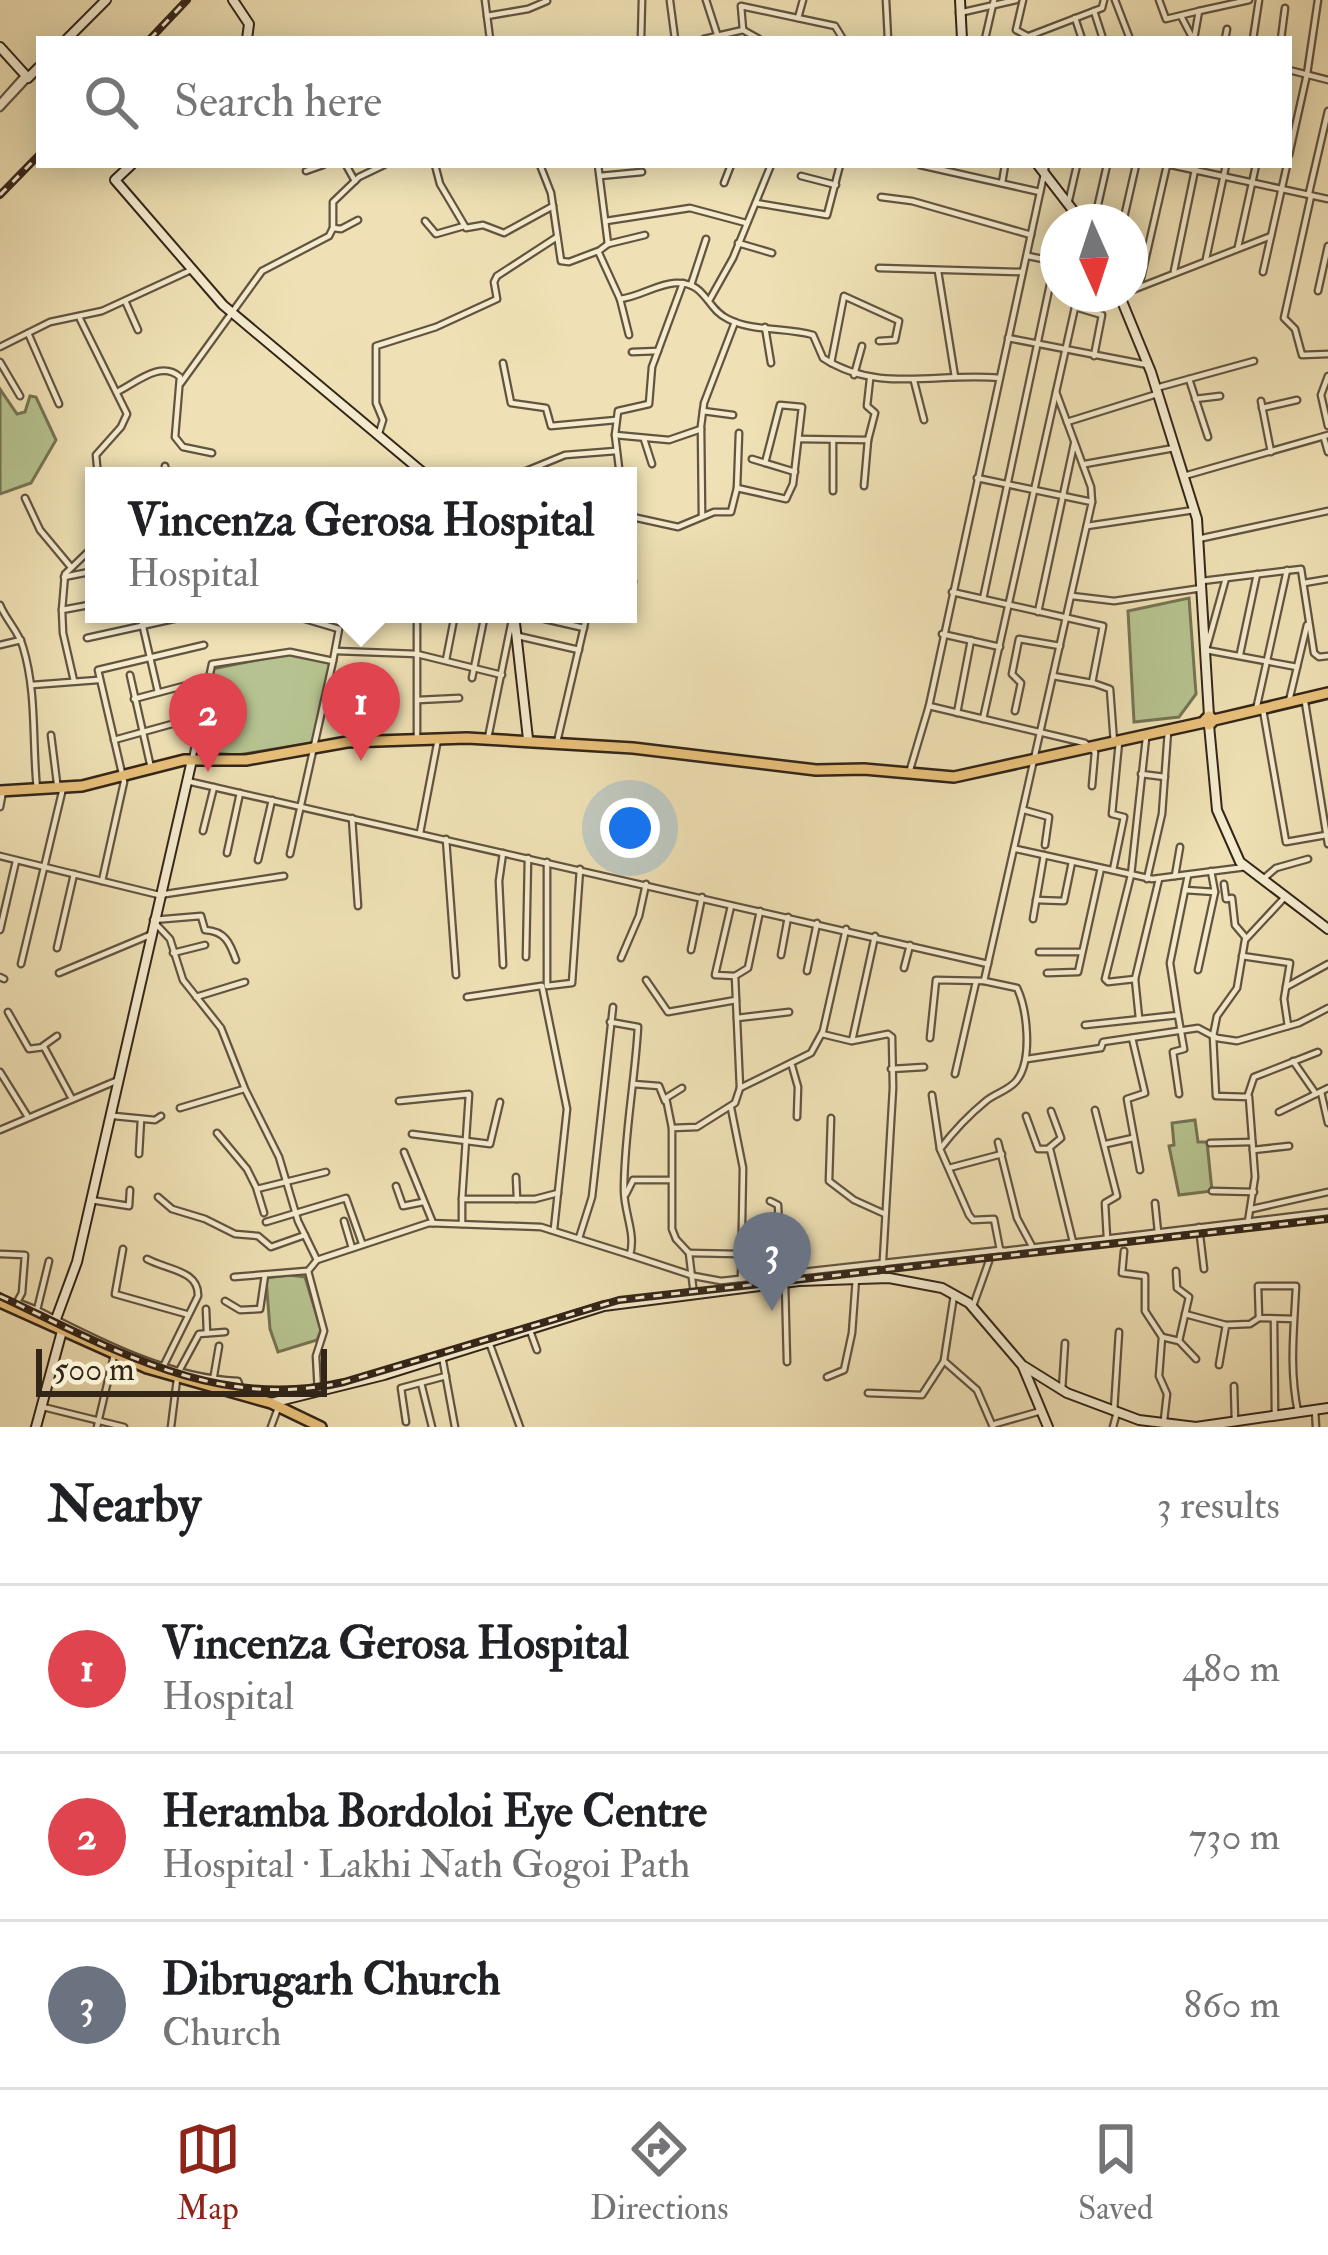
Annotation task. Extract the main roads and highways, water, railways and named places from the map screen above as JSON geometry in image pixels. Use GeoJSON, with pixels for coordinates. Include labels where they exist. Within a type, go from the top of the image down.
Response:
{"type":"FeatureCollection","features":[{"type":"Feature","properties":{"kind":"main road"},"geometry":{"type":"LineString","coordinates":[[70,36],[106,0]]}},
{"type":"Feature","properties":{"kind":"main road"},"geometry":{"type":"LineString","coordinates":[[960,0],[962,36]]}},
{"type":"Feature","properties":{"kind":"main road"},"geometry":{"type":"LineString","coordinates":[[235,1],[249,23],[247,36]]}},
{"type":"Feature","properties":{"kind":"main road"},"geometry":{"type":"LineString","coordinates":[[0,47],[27,76],[36,69]]}},
{"type":"Feature","properties":{"kind":"main road"},"geometry":{"type":"LineString","coordinates":[[127,168],[116,180],[233,314],[415,467]]}},
{"type":"Feature","properties":{"kind":"main road"},"geometry":{"type":"LineString","coordinates":[[1044,168],[1068,204]]}},
{"type":"Feature","properties":{"kind":"main road"},"geometry":{"type":"LineString","coordinates":[[1127,312],[1194,510],[1217,810],[1226,836],[1246,867],[1328,929]]}},
{"type":"Feature","properties":{"kind":"main road"},"geometry":{"type":"LineString","coordinates":[[519,623],[528,739]]}},
{"type":"Feature","properties":{"kind":"main road"},"geometry":{"type":"LineString","coordinates":[[2,791],[61,788],[192,760],[256,759],[314,748],[488,738],[816,770],[967,776],[1328,693]]}},
{"type":"Feature","properties":{"kind":"main road"},"geometry":{"type":"LineString","coordinates":[[56,1319],[76,1262],[192,760]]}},
{"type":"Feature","properties":{"kind":"main road"},"geometry":{"type":"LineString","coordinates":[[274,1406],[604,1306],[783,1279],[882,1278],[932,1284],[954,1295],[972,1307],[1022,1365],[1062,1390],[1116,1412],[1163,1425],[1204,1426],[1328,1408]]}},
{"type":"Feature","properties":{"kind":"main road"},"geometry":{"type":"LineString","coordinates":[[0,1303],[114,1355],[274,1406],[321,1427]]}},
{"type":"Feature","properties":{"kind":"main road"},"geometry":{"type":"LineString","coordinates":[[36,1427],[62,1331]]}},
{"type":"Feature","properties":{"kind":"main road"},"geometry":{"type":"LineString","coordinates":[[1022,1365],[1048,1427]]}},
{"type":"Feature","properties":{"kind":"railway"},"geometry":{"type":"LineString","coordinates":[[153,36],[187,0]]}},
{"type":"Feature","properties":{"kind":"railway"},"geometry":{"type":"LineString","coordinates":[[0,195],[36,158]]}},
{"type":"Feature","properties":{"kind":"railway"},"geometry":{"type":"LineString","coordinates":[[0,1296],[166,1370],[253,1389],[298,1389],[344,1382],[619,1300],[1328,1219]]}},
{"type":"Feature","properties":{"kind":"place","name":"Vincenza Gerosa Hospital"},"geometry":{"type":"Point","coordinates":[361,761]}},
{"type":"Feature","properties":{"kind":"place","name":"Heramba Bordoloi Eye Centre"},"geometry":{"type":"Point","coordinates":[208,772]}},
{"type":"Feature","properties":{"kind":"place","name":"Dibrugarh Church"},"geometry":{"type":"Point","coordinates":[772,1311]}}]}
